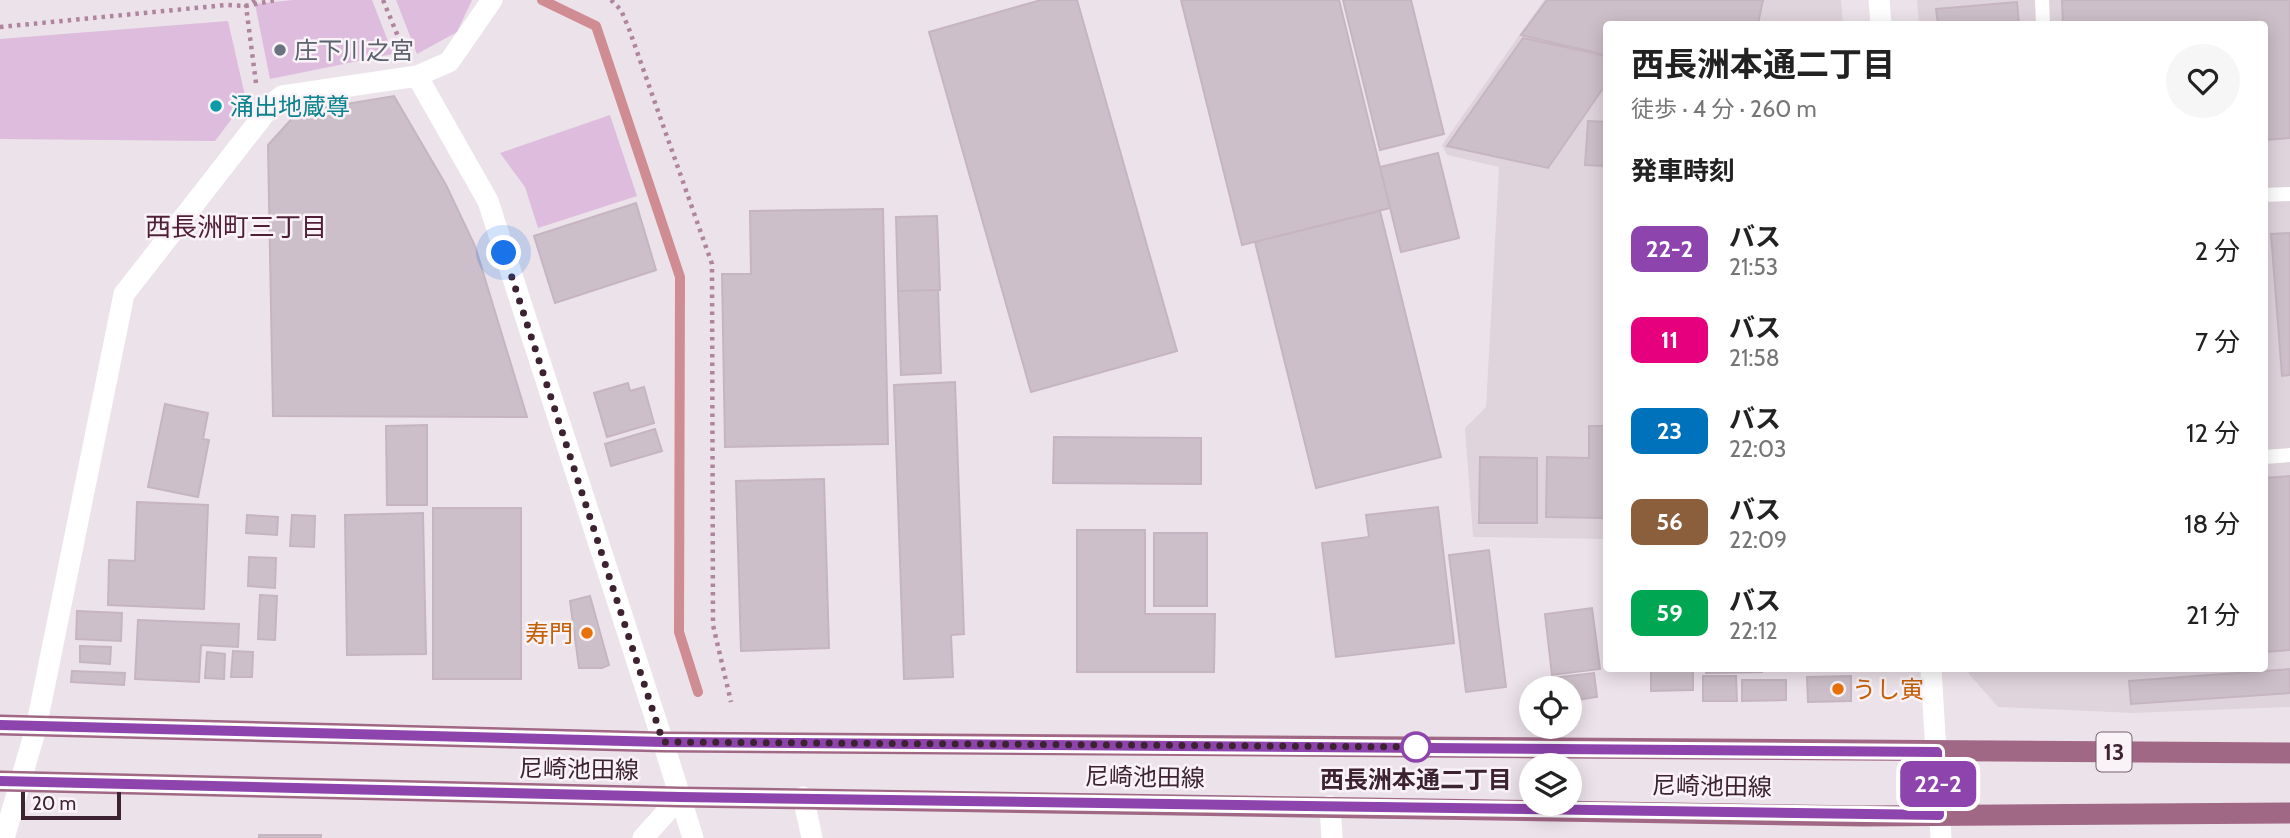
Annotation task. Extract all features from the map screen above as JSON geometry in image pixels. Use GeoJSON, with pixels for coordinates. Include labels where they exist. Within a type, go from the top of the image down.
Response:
{"type":"FeatureCollection","features":[{"type":"Feature","properties":{"kind":"main road","name":"尼崎池田線"},"geometry":{"type":"LineString","coordinates":[[0,725],[663,742],[2290,753]]}},
{"type":"Feature","properties":{"kind":"main road","name":"尼崎池田線"},"geometry":{"type":"LineString","coordinates":[[10,782],[680,797],[1939,815],[2290,813]]}},
{"type":"Feature","properties":{"kind":"street"},"geometry":{"type":"LineString","coordinates":[[1879,0],[1881,21]]}},
{"type":"Feature","properties":{"kind":"street"},"geometry":{"type":"LineString","coordinates":[[4,838],[10,782],[36,727],[124,294],[273,103],[282,96],[417,76],[449,62],[491,3]]}},
{"type":"Feature","properties":{"kind":"street"},"geometry":{"type":"LineString","coordinates":[[417,76],[488,201],[693,838]]}},
{"type":"Feature","properties":{"kind":"street"},"geometry":{"type":"LineString","coordinates":[[1931,672],[1941,838]]}},
{"type":"Feature","properties":{"kind":"street"},"geometry":{"type":"LineString","coordinates":[[643,838],[680,797]]}},
{"type":"Feature","properties":{"kind":"street"},"geometry":{"type":"LineString","coordinates":[[803,797],[812,838]]}},
{"type":"Feature","properties":{"kind":"street"},"geometry":{"type":"LineString","coordinates":[[1330,806],[1332,838]]}},
{"type":"Feature","properties":{"kind":"lane"},"geometry":{"type":"LineString","coordinates":[[2042,0],[2043,21]]}},
{"type":"Feature","properties":{"kind":"lane"},"geometry":{"type":"LineString","coordinates":[[2268,195],[2290,194]]}},
{"type":"Feature","properties":{"kind":"lane"},"geometry":{"type":"LineString","coordinates":[[2268,457],[2290,455]]}},
{"type":"Feature","properties":{"kind":"path"},"geometry":{"type":"LineString","coordinates":[[246,6],[256,0]]}},
{"type":"Feature","properties":{"kind":"path"},"geometry":{"type":"LineString","coordinates":[[0,27],[226,5],[246,6],[275,0]]}},
{"type":"Feature","properties":{"kind":"path"},"geometry":{"type":"LineString","coordinates":[[383,0],[417,76]]}},
{"type":"Feature","properties":{"kind":"path"},"geometry":{"type":"LineString","coordinates":[[611,0],[621,10],[629,29],[712,264],[713,625],[731,702]]}},
{"type":"Feature","properties":{"kind":"path"},"geometry":{"type":"LineString","coordinates":[[246,6],[255,83],[273,103]]}},
{"type":"Feature","properties":{"kind":"shaded area"},"geometry":{"type":"Polygon","coordinates":[[[293,0],[372,0],[393,54],[270,79],[255,4],[293,0]]]}},
{"type":"Feature","properties":{"kind":"shaded area"},"geometry":{"type":"Polygon","coordinates":[[[396,0],[472,0],[457,32],[417,54],[396,0]]]}},
{"type":"Feature","properties":{"kind":"shaded area"},"geometry":{"type":"Polygon","coordinates":[[[1544,0],[1841,0],[1843,21],[1603,21],[1603,539],[1473,537],[1465,428],[1486,407],[1499,167],[1447,155],[1442,145],[1544,0]]]}},
{"type":"Feature","properties":{"kind":"shaded area"},"geometry":{"type":"Polygon","coordinates":[[[1917,0],[2290,0],[2290,707],[2133,713],[1998,707],[1969,674],[2268,672],[2268,21],[1919,21],[1917,0]]]}},
{"type":"Feature","properties":{"kind":"shaded area"},"geometry":{"type":"Polygon","coordinates":[[[228,21],[246,100],[215,141],[0,139],[0,39],[228,21]]]}},
{"type":"Feature","properties":{"kind":"shaded area"},"geometry":{"type":"Polygon","coordinates":[[[610,115],[637,196],[538,228],[525,187],[500,153],[610,115]]]}},
{"type":"Feature","properties":{"kind":"building"},"geometry":{"type":"Polygon","coordinates":[[[1041,0],[1077,0],[1177,351],[1031,392],[929,32],[1041,0]]]}},
{"type":"Feature","properties":{"kind":"building"},"geometry":{"type":"Polygon","coordinates":[[[1181,0],[1339,0],[1390,208],[1242,245],[1181,0]]]}},
{"type":"Feature","properties":{"kind":"building"},"geometry":{"type":"Polygon","coordinates":[[[1343,0],[1411,0],[1444,134],[1380,150],[1343,0]]]}},
{"type":"Feature","properties":{"kind":"building"},"geometry":{"type":"Polygon","coordinates":[[[1547,0],[1763,0],[1759,21],[1603,21],[1603,54],[1521,35],[1547,0]]]}},
{"type":"Feature","properties":{"kind":"building"},"geometry":{"type":"Polygon","coordinates":[[[2062,0],[2290,0],[2290,138],[2268,140],[2268,21],[2063,21],[2062,0]]]}},
{"type":"Feature","properties":{"kind":"building"},"geometry":{"type":"Polygon","coordinates":[[[2017,2],[2019,21],[1938,21],[1936,9],[2017,2]]]}},
{"type":"Feature","properties":{"kind":"building"},"geometry":{"type":"Polygon","coordinates":[[[1523,38],[1603,55],[1603,88],[1548,168],[1447,146],[1523,38]]]}},
{"type":"Feature","properties":{"kind":"building"},"geometry":{"type":"Polygon","coordinates":[[[394,96],[446,185],[475,246],[527,417],[273,416],[268,145],[298,112],[394,96]]]}},
{"type":"Feature","properties":{"kind":"building"},"geometry":{"type":"Polygon","coordinates":[[[1588,121],[1603,122],[1603,166],[1585,165],[1588,121]]]}},
{"type":"Feature","properties":{"kind":"building"},"geometry":{"type":"Polygon","coordinates":[[[1438,153],[1459,238],[1401,252],[1380,167],[1438,153]]]}},
{"type":"Feature","properties":{"kind":"building"},"geometry":{"type":"Polygon","coordinates":[[[636,203],[656,270],[555,303],[534,236],[636,203]]]}},
{"type":"Feature","properties":{"kind":"building"},"geometry":{"type":"Polygon","coordinates":[[[883,209],[888,444],[725,447],[722,274],[751,274],[750,211],[883,209]]]}},
{"type":"Feature","properties":{"kind":"building"},"geometry":{"type":"Polygon","coordinates":[[[1380,211],[1441,457],[1316,488],[1255,242],[1380,211]]]}},
{"type":"Feature","properties":{"kind":"building"},"geometry":{"type":"Polygon","coordinates":[[[937,216],[940,290],[898,291],[896,217],[937,216]]]}},
{"type":"Feature","properties":{"kind":"building"},"geometry":{"type":"Polygon","coordinates":[[[2290,233],[2290,375],[2282,376],[2271,234],[2290,233]]]}},
{"type":"Feature","properties":{"kind":"building"},"geometry":{"type":"Polygon","coordinates":[[[938,290],[941,373],[901,375],[898,291],[938,290]]]}},
{"type":"Feature","properties":{"kind":"building"},"geometry":{"type":"Polygon","coordinates":[[[955,382],[964,634],[951,635],[953,677],[904,679],[894,385],[955,382]]]}},
{"type":"Feature","properties":{"kind":"building"},"geometry":{"type":"Polygon","coordinates":[[[628,383],[630,391],[644,387],[654,423],[607,437],[594,393],[628,383]]]}},
{"type":"Feature","properties":{"kind":"building"},"geometry":{"type":"Polygon","coordinates":[[[165,404],[208,413],[203,439],[209,440],[198,497],[148,487],[165,404]]]}},
{"type":"Feature","properties":{"kind":"building"},"geometry":{"type":"Polygon","coordinates":[[[427,425],[427,505],[387,505],[386,426],[427,425]]]}},
{"type":"Feature","properties":{"kind":"building"},"geometry":{"type":"Polygon","coordinates":[[[1589,426],[1603,426],[1603,518],[1546,517],[1547,457],[1589,458],[1589,426]]]}},
{"type":"Feature","properties":{"kind":"building"},"geometry":{"type":"Polygon","coordinates":[[[655,429],[662,451],[611,466],[605,444],[655,429]]]}},
{"type":"Feature","properties":{"kind":"building"},"geometry":{"type":"Polygon","coordinates":[[[1054,437],[1201,438],[1201,484],[1053,483],[1054,437]]]}},
{"type":"Feature","properties":{"kind":"building"},"geometry":{"type":"Polygon","coordinates":[[[1480,457],[1537,458],[1537,523],[1479,523],[1480,457]]]}},
{"type":"Feature","properties":{"kind":"building"},"geometry":{"type":"Polygon","coordinates":[[[2290,476],[2290,650],[2268,652],[2268,478],[2290,476]]]}},
{"type":"Feature","properties":{"kind":"building"},"geometry":{"type":"Polygon","coordinates":[[[824,479],[829,648],[741,651],[736,481],[824,479]]]}},
{"type":"Feature","properties":{"kind":"building"},"geometry":{"type":"Polygon","coordinates":[[[137,502],[208,505],[204,609],[108,605],[109,560],[135,561],[137,502]]]}},
{"type":"Feature","properties":{"kind":"building"},"geometry":{"type":"Polygon","coordinates":[[[1438,507],[1454,643],[1336,657],[1322,543],[1369,537],[1366,515],[1438,507]]]}},
{"type":"Feature","properties":{"kind":"building"},"geometry":{"type":"Polygon","coordinates":[[[433,508],[521,508],[521,679],[433,679],[433,508]]]}},
{"type":"Feature","properties":{"kind":"building"},"geometry":{"type":"Polygon","coordinates":[[[423,513],[426,654],[347,655],[345,515],[423,513]]]}},
{"type":"Feature","properties":{"kind":"building"},"geometry":{"type":"Polygon","coordinates":[[[247,515],[278,517],[277,535],[246,533],[247,515]]]}},
{"type":"Feature","properties":{"kind":"building"},"geometry":{"type":"Polygon","coordinates":[[[292,515],[315,516],[314,547],[290,546],[292,515]]]}},
{"type":"Feature","properties":{"kind":"building"},"geometry":{"type":"Polygon","coordinates":[[[1077,530],[1145,530],[1145,614],[1215,614],[1214,672],[1077,672],[1077,530]]]}},
{"type":"Feature","properties":{"kind":"building"},"geometry":{"type":"Polygon","coordinates":[[[1154,533],[1207,533],[1207,606],[1154,606],[1154,533]]]}},
{"type":"Feature","properties":{"kind":"building"},"geometry":{"type":"Polygon","coordinates":[[[1489,550],[1506,687],[1466,692],[1449,555],[1489,550]]]}},
{"type":"Feature","properties":{"kind":"building"},"geometry":{"type":"Polygon","coordinates":[[[249,557],[276,558],[275,588],[248,586],[249,557]]]}},
{"type":"Feature","properties":{"kind":"building"},"geometry":{"type":"Polygon","coordinates":[[[260,595],[277,596],[275,640],[258,639],[260,595]]]}},
{"type":"Feature","properties":{"kind":"building","name":"寿門"},"geometry":{"type":"Polygon","coordinates":[[[590,596],[609,665],[602,668],[579,668],[570,601],[590,596]]]}},
{"type":"Feature","properties":{"kind":"building"},"geometry":{"type":"Polygon","coordinates":[[[1592,608],[1600,669],[1552,675],[1545,614],[1592,608]]]}},
{"type":"Feature","properties":{"kind":"building"},"geometry":{"type":"Polygon","coordinates":[[[77,611],[122,613],[121,641],[76,639],[77,611]]]}},
{"type":"Feature","properties":{"kind":"building"},"geometry":{"type":"Polygon","coordinates":[[[138,620],[239,624],[238,647],[201,645],[199,682],[135,679],[138,620]]]}},
{"type":"Feature","properties":{"kind":"building"},"geometry":{"type":"Polygon","coordinates":[[[80,646],[111,647],[110,664],[80,662],[80,646]]]}},
{"type":"Feature","properties":{"kind":"building"},"geometry":{"type":"Polygon","coordinates":[[[233,651],[253,652],[252,677],[231,677],[233,651]]]}},
{"type":"Feature","properties":{"kind":"building"},"geometry":{"type":"Polygon","coordinates":[[[207,652],[225,654],[224,679],[205,678],[207,652]]]}},
{"type":"Feature","properties":{"kind":"building"},"geometry":{"type":"Polygon","coordinates":[[[2290,669],[2290,693],[2131,704],[2129,681],[2290,669]]]}},
{"type":"Feature","properties":{"kind":"building"},"geometry":{"type":"Polygon","coordinates":[[[72,671],[125,673],[124,685],[71,682],[72,671]]]}},
{"type":"Feature","properties":{"kind":"building"},"geometry":{"type":"Polygon","coordinates":[[[1651,672],[1693,672],[1693,690],[1651,691],[1651,672]]]}},
{"type":"Feature","properties":{"kind":"building"},"geometry":{"type":"Polygon","coordinates":[[[1594,673],[1597,697],[1582,699],[1582,676],[1569,676],[1594,673]]]}},
{"type":"Feature","properties":{"kind":"building"},"geometry":{"type":"Polygon","coordinates":[[[1703,676],[1736,676],[1737,701],[1703,701],[1703,676]]]}},
{"type":"Feature","properties":{"kind":"building"},"geometry":{"type":"Polygon","coordinates":[[[1851,676],[1851,701],[1808,702],[1807,677],[1851,676]]]}},
{"type":"Feature","properties":{"kind":"building"},"geometry":{"type":"Polygon","coordinates":[[[1742,680],[1786,680],[1786,700],[1742,701],[1742,680]]]}},
{"type":"Feature","properties":{"kind":"building"},"geometry":{"type":"Polygon","coordinates":[[[259,835],[321,835],[321,838],[259,838],[259,835]]]}},
{"type":"Feature","properties":{"kind":"waterway"},"geometry":{"type":"LineString","coordinates":[[542,0],[596,26],[680,277],[679,632],[698,692]]}},
{"type":"Feature","properties":{"kind":"bus line","name":"22-2"},"geometry":{"type":"LineString","coordinates":[[0,725],[663,742],[1937,752],[1939,815],[1863,816],[1427,806],[745,796],[584,796],[0,781]]}},
{"type":"Feature","properties":{"kind":"place","name":"庄下川之宮"},"geometry":{"type":"Point","coordinates":[280,50]}},
{"type":"Feature","properties":{"kind":"place","name":"涌出地蔵尊"},"geometry":{"type":"Point","coordinates":[216,106]}},
{"type":"Feature","properties":{"kind":"place","name":"寿門"},"geometry":{"type":"Point","coordinates":[587,633]}},
{"type":"Feature","properties":{"kind":"place","name":"うし寅"},"geometry":{"type":"Point","coordinates":[1838,689]}},
{"type":"Feature","properties":{"kind":"place","name":"西長洲本通二丁目"},"geometry":{"type":"Point","coordinates":[1416,747]}},
{"type":"Feature","properties":{"kind":"district","name":"西長洲町三丁目"},"geometry":{"type":"Point","coordinates":[236,227]}},
{"type":"Feature","properties":{"kind":"route"},"geometry":{"type":"LineString","coordinates":[[504,253],[663,742],[1427,747],[1416,747]]}}]}
